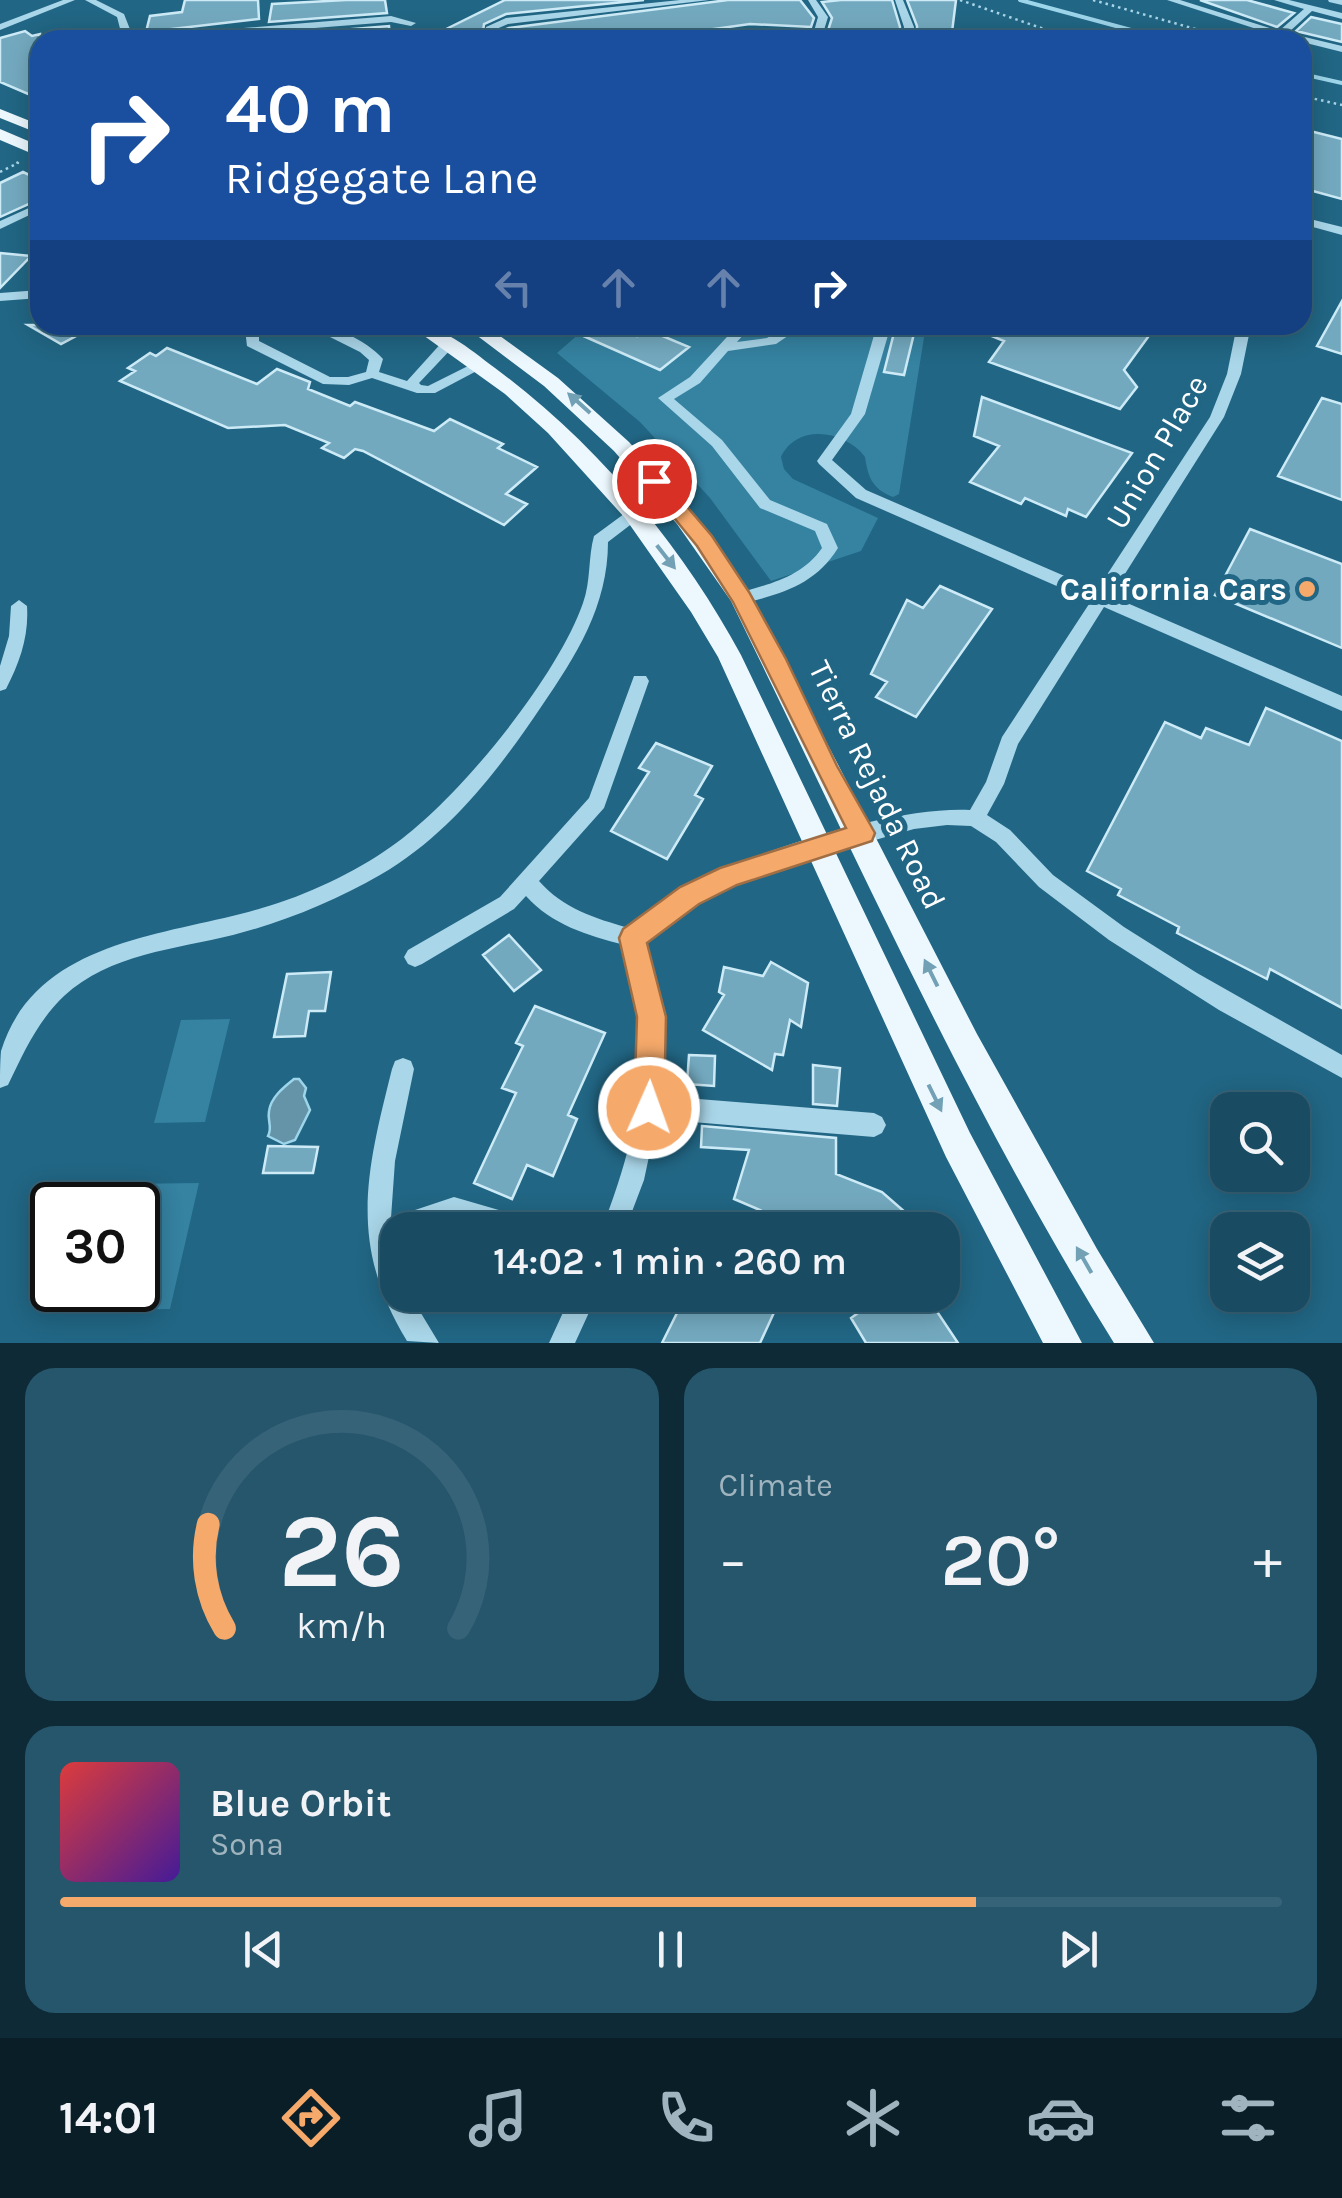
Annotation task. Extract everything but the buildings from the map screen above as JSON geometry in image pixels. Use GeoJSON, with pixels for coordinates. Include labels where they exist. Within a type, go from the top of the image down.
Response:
{"type":"FeatureCollection","features":[{"type":"Feature","properties":{"kind":"main road"},"geometry":{"type":"LineString","coordinates":[[0,113],[30,126]]}},
{"type":"Feature","properties":{"kind":"main road"},"geometry":{"type":"LineString","coordinates":[[0,134],[30,148]]}},
{"type":"Feature","properties":{"kind":"main road"},"geometry":{"type":"LineString","coordinates":[[435,335],[550,422],[672,563],[721,641],[958,1145],[1063,1343]]}},
{"type":"Feature","properties":{"kind":"main road","name":"Tierra Rejada Road"},"geometry":{"type":"LineString","coordinates":[[486,335],[577,400],[674,504],[742,598],[966,1045],[1084,1262],[1135,1343]]}},
{"type":"Feature","properties":{"kind":"street"},"geometry":{"type":"LineString","coordinates":[[0,27],[71,0]]}},
{"type":"Feature","properties":{"kind":"street"},"geometry":{"type":"LineString","coordinates":[[88,0],[121,16],[126,30]]}},
{"type":"Feature","properties":{"kind":"street"},"geometry":{"type":"LineString","coordinates":[[578,0],[585,12]]}},
{"type":"Feature","properties":{"kind":"street"},"geometry":{"type":"LineString","coordinates":[[489,30],[506,21],[705,0]]}},
{"type":"Feature","properties":{"kind":"street"},"geometry":{"type":"LineString","coordinates":[[812,0],[823,17],[819,30]]}},
{"type":"Feature","properties":{"kind":"street"},"geometry":{"type":"LineString","coordinates":[[898,0],[909,30]]}},
{"type":"Feature","properties":{"kind":"street"},"geometry":{"type":"LineString","coordinates":[[1278,0],[1342,16]]}},
{"type":"Feature","properties":{"kind":"street"},"geometry":{"type":"LineString","coordinates":[[1180,1],[1268,30]]}},
{"type":"Feature","properties":{"kind":"street"},"geometry":{"type":"LineString","coordinates":[[1284,30],[1306,5]]}},
{"type":"Feature","properties":{"kind":"street"},"geometry":{"type":"LineString","coordinates":[[294,30],[392,19],[411,23]]}},
{"type":"Feature","properties":{"kind":"street"},"geometry":{"type":"LineString","coordinates":[[1312,42],[1342,49]]}},
{"type":"Feature","properties":{"kind":"street"},"geometry":{"type":"LineString","coordinates":[[0,225],[30,211]]}},
{"type":"Feature","properties":{"kind":"street"},"geometry":{"type":"LineString","coordinates":[[1312,223],[1342,232]]}},
{"type":"Feature","properties":{"kind":"street"},"geometry":{"type":"LineString","coordinates":[[0,297],[30,295]]}},
{"type":"Feature","properties":{"kind":"street"},"geometry":{"type":"LineString","coordinates":[[252,335],[252,343],[328,381],[349,381],[372,374],[430,390],[480,366]]}},
{"type":"Feature","properties":{"kind":"street"},"geometry":{"type":"LineString","coordinates":[[335,335],[365,349],[376,359],[372,374]]}},
{"type":"Feature","properties":{"kind":"street"},"geometry":{"type":"LineString","coordinates":[[736,335],[695,380],[665,398],[717,442],[766,504],[821,528],[830,548],[806,579],[742,598]]}},
{"type":"Feature","properties":{"kind":"street"},"geometry":{"type":"LineString","coordinates":[[724,348],[771,342],[782,335]]}},
{"type":"Feature","properties":{"kind":"street"},"geometry":{"type":"LineString","coordinates":[[881,335],[858,414],[824,461],[861,494],[1342,704]]}},
{"type":"Feature","properties":{"kind":"street","name":"Union Place"},"geometry":{"type":"LineString","coordinates":[[974,819],[994,784],[1009,742],[1216,417],[1234,374],[1242,335]]}},
{"type":"Feature","properties":{"kind":"street"},"geometry":{"type":"LineString","coordinates":[[418,389],[412,383],[449,343]]}},
{"type":"Feature","properties":{"kind":"street"},"geometry":{"type":"LineString","coordinates":[[0,1077],[34,1011],[90,964],[176,936],[262,918],[376,867],[416,840],[478,776],[569,651],[597,593],[600,540],[633,516],[674,504]]}},
{"type":"Feature","properties":{"kind":"street"},"geometry":{"type":"LineString","coordinates":[[0,684],[12,662],[21,622],[19,606]]}},
{"type":"Feature","properties":{"kind":"street"},"geometry":{"type":"LineString","coordinates":[[415,957],[507,903],[597,802],[640,681]]}},
{"type":"Feature","properties":{"kind":"street"},"geometry":{"type":"LineString","coordinates":[[632,938],[690,896],[730,876],[862,833],[953,815],[974,819],[1008,841],[1036,873],[1170,972],[1342,1066]]}},
{"type":"Feature","properties":{"kind":"street"},"geometry":{"type":"LineString","coordinates":[[527,882],[542,902],[567,920],[632,938]]}},
{"type":"Feature","properties":{"kind":"street"},"geometry":{"type":"LineString","coordinates":[[621,1212],[649,1108],[652,1017],[632,938]]}},
{"type":"Feature","properties":{"kind":"street"},"geometry":{"type":"LineString","coordinates":[[402,1069],[378,1172],[378,1235],[392,1290],[426,1343]]}},
{"type":"Feature","properties":{"kind":"street"},"geometry":{"type":"LineString","coordinates":[[649,1108],[874,1125]]}},
{"type":"Feature","properties":{"kind":"street"},"geometry":{"type":"LineString","coordinates":[[562,1343],[576,1312]]}},
{"type":"Feature","properties":{"kind":"path"},"geometry":{"type":"LineString","coordinates":[[960,0],[1047,30]]}},
{"type":"Feature","properties":{"kind":"path"},"geometry":{"type":"LineString","coordinates":[[1093,0],[1199,30]]}},
{"type":"Feature","properties":{"kind":"path"},"geometry":{"type":"LineString","coordinates":[[1312,98],[1342,105]]}},
{"type":"Feature","properties":{"kind":"path"},"geometry":{"type":"LineString","coordinates":[[0,154],[18,163],[0,172]]}},
{"type":"Feature","properties":{"kind":"shaded area"},"geometry":{"type":"Polygon","coordinates":[[[578,335],[924,335],[899,494],[893,497],[876,486],[865,457],[846,441],[822,434],[798,439],[781,457],[784,469],[793,479],[878,518],[861,551],[771,581],[710,498],[640,422],[557,353],[578,335]]]}},
{"type":"Feature","properties":{"kind":"shaded area"},"geometry":{"type":"Polygon","coordinates":[[[230,1019],[205,1122],[154,1123],[181,1020],[230,1019]]]}},
{"type":"Feature","properties":{"kind":"shaded area"},"geometry":{"type":"Polygon","coordinates":[[[294,1079],[306,1088],[304,1096],[310,1110],[295,1140],[284,1144],[268,1136],[269,1111],[275,1097],[294,1079]]]}},
{"type":"Feature","properties":{"kind":"shaded area"},"geometry":{"type":"Polygon","coordinates":[[[199,1183],[170,1309],[160,1309],[160,1184],[199,1183]]]}},
{"type":"Feature","properties":{"kind":"waterway"},"geometry":{"type":"LineString","coordinates":[[1020,0],[1131,30]]}},
{"type":"Feature","properties":{"kind":"waterway"},"geometry":{"type":"LineString","coordinates":[[1312,76],[1342,83]]}},
{"type":"Feature","properties":{"kind":"place","name":"California Cars"},"geometry":{"type":"Point","coordinates":[1307,589]}},
{"type":"Feature","properties":{"kind":"route"},"geometry":{"type":"LineString","coordinates":[[649,1108],[652,1017],[632,938],[690,896],[730,876],[862,833],[742,598],[704,541],[654,481]]}}]}
